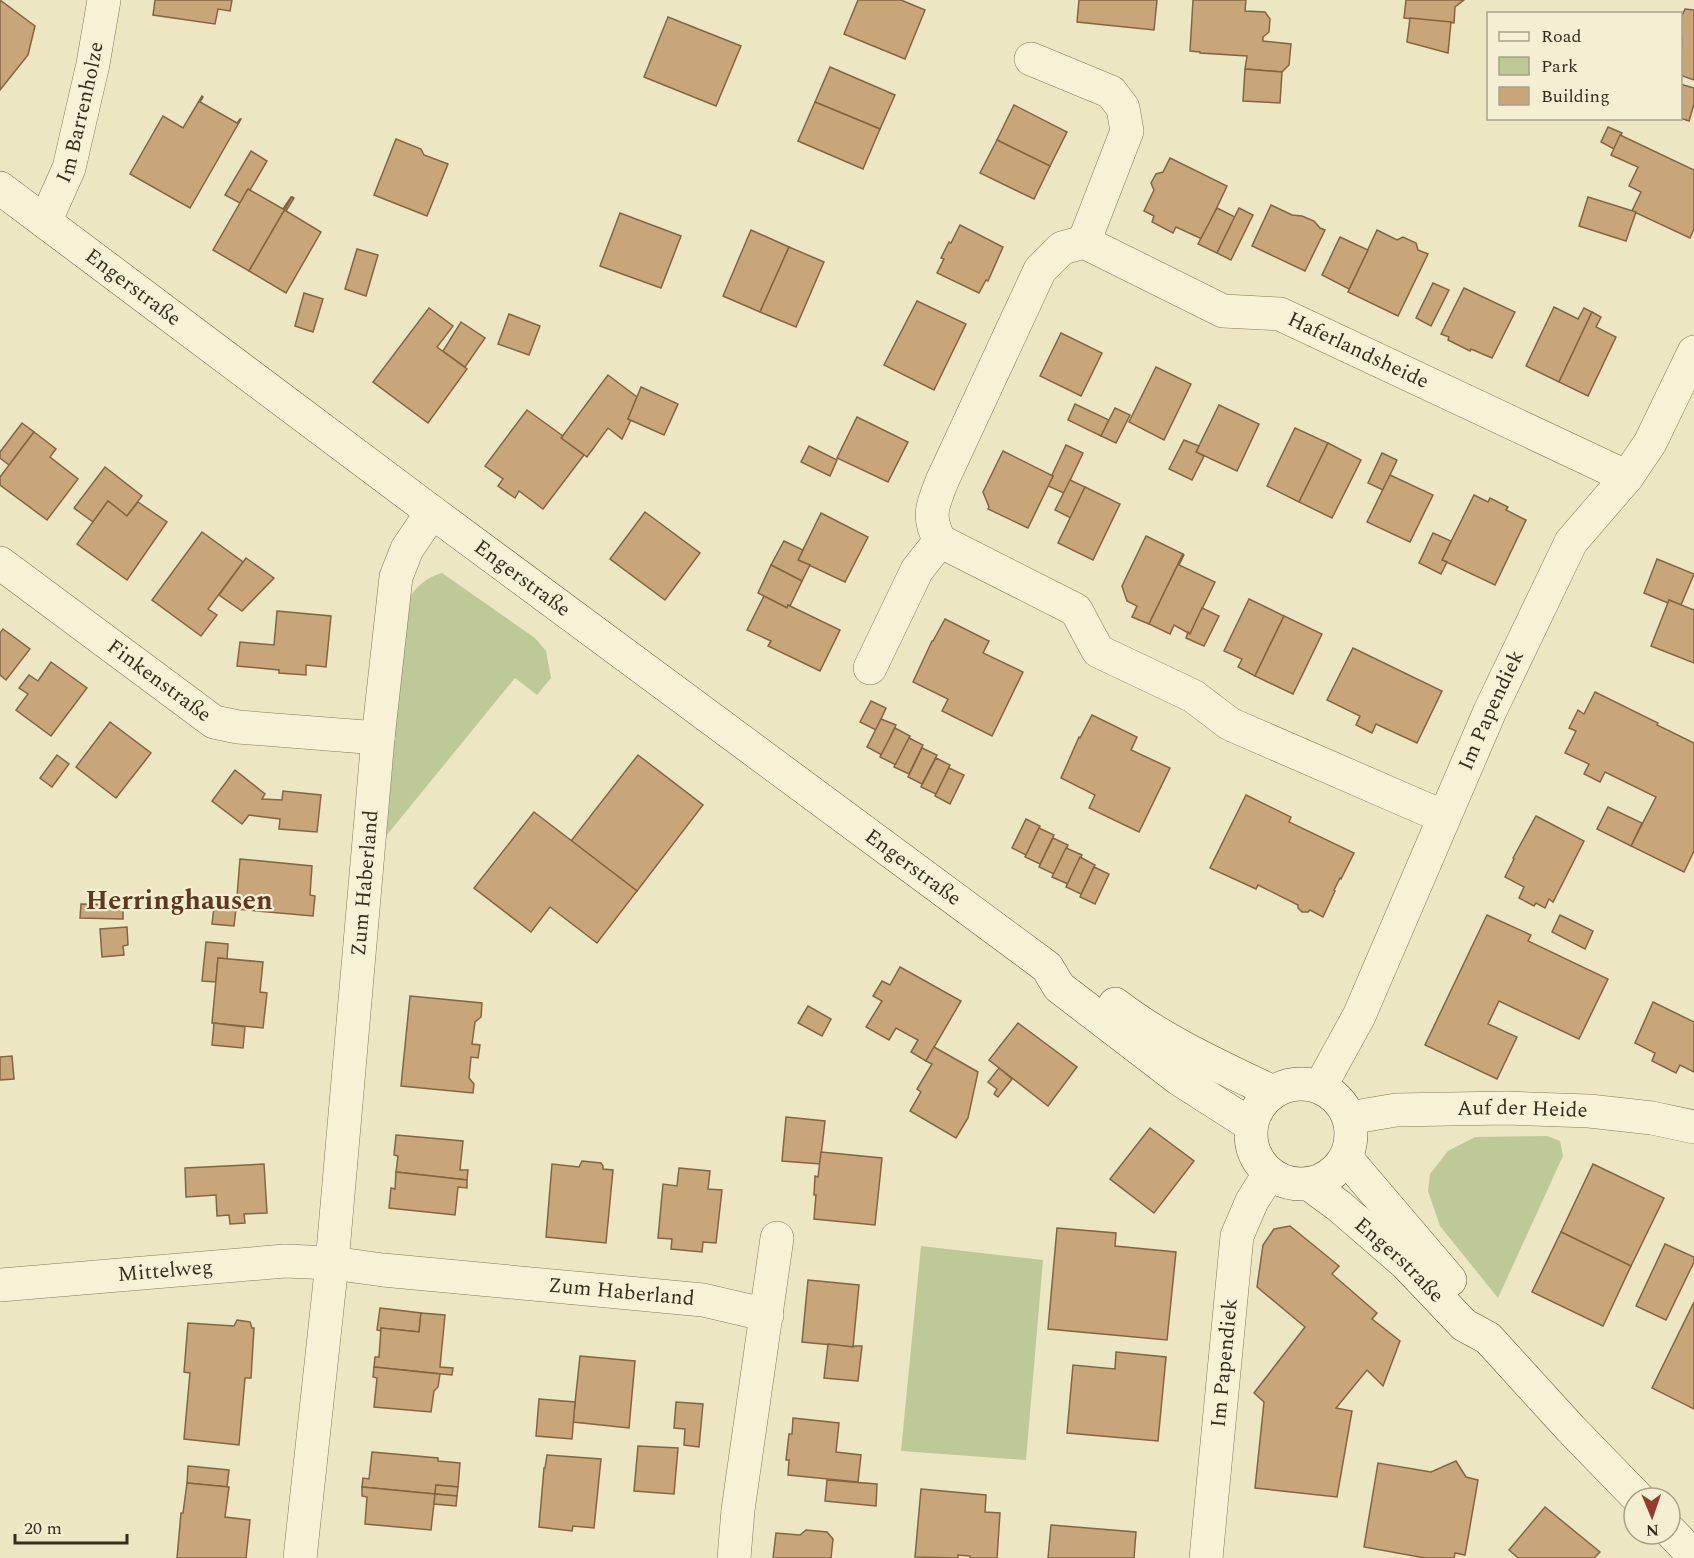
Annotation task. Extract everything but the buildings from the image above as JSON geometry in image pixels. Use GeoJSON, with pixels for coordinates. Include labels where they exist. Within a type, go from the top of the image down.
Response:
{"type":"FeatureCollection","features":[{"type":"Feature","properties":{"kind":"street","name":"Im Barrenholze"},"geometry":{"type":"LineString","coordinates":[[45,222],[69,168],[93,64],[104,0]]}},
{"type":"Feature","properties":{"kind":"street"},"geometry":{"type":"LineString","coordinates":[[1031,59],[1111,92],[1123,108],[1127,131],[1084,243],[1062,248],[1040,270],[943,479],[932,507],[933,529],[940,542],[1076,610],[1098,651],[1193,696],[1230,724],[1444,817]]}},
{"type":"Feature","properties":{"kind":"street","name":"Engerstraße"},"geometry":{"type":"LineString","coordinates":[[0,188],[432,513],[1047,967],[1059,987],[1179,1079],[1251,1125]]}},
{"type":"Feature","properties":{"kind":"street","name":"Haferlandsheide"},"geometry":{"type":"LineString","coordinates":[[1084,243],[1223,311],[1280,314],[1627,477]]}},
{"type":"Feature","properties":{"kind":"street","name":"Im Papendiek"},"geometry":{"type":"LineString","coordinates":[[1320,1088],[1359,1016],[1490,711],[1571,543],[1627,477],[1650,442],[1694,352]]}},
{"type":"Feature","properties":{"kind":"street","name":"Zum Haberland"},"geometry":{"type":"LineString","coordinates":[[300,1558],[332,1263],[378,738],[396,577],[407,549],[432,513]]}},
{"type":"Feature","properties":{"kind":"street"},"geometry":{"type":"LineString","coordinates":[[870,668],[917,570],[940,542]]}},
{"type":"Feature","properties":{"kind":"street","name":"Finkenstraße"},"geometry":{"type":"LineString","coordinates":[[0,563],[214,722],[238,727],[378,738]]}},
{"type":"Feature","properties":{"kind":"street","name":"Engerstraße"},"geometry":{"type":"LineString","coordinates":[[1047,967],[1071,971],[1134,1019],[1185,1049],[1273,1092]]}},
{"type":"Feature","properties":{"kind":"street"},"geometry":{"type":"LineString","coordinates":[[1304,1084],[1320,1088],[1333,1095],[1349,1118],[1351,1138],[1346,1158],[1337,1170],[1324,1179],[1309,1184],[1295,1185],[1281,1182],[1269,1174],[1257,1161],[1250,1143],[1251,1125],[1258,1106],[1273,1092],[1288,1085],[1304,1084]]}},
{"type":"Feature","properties":{"kind":"street","name":"Auf der Heide"},"geometry":{"type":"LineString","coordinates":[[1349,1118],[1396,1110],[1506,1108],[1589,1111],[1652,1118],[1694,1127]]}},
{"type":"Feature","properties":{"kind":"street","name":"Engerstraße"},"geometry":{"type":"LineString","coordinates":[[1346,1158],[1479,1313],[1488,1338]]}},
{"type":"Feature","properties":{"kind":"street","name":"Im Papendiek"},"geometry":{"type":"LineString","coordinates":[[1206,1558],[1237,1236],[1252,1201],[1269,1174]]}},
{"type":"Feature","properties":{"kind":"street","name":"Engerstraße"},"geometry":{"type":"LineString","coordinates":[[1309,1184],[1339,1206],[1405,1263],[1464,1325],[1488,1338],[1626,1486]]}},
{"type":"Feature","properties":{"kind":"street"},"geometry":{"type":"LineString","coordinates":[[734,1558],[738,1510],[777,1238]]}},
{"type":"Feature","properties":{"kind":"street","name":"Mittelweg"},"geometry":{"type":"LineString","coordinates":[[0,1285],[285,1261],[332,1263]]}},
{"type":"Feature","properties":{"kind":"street","name":"Zum Haberland"},"geometry":{"type":"LineString","coordinates":[[332,1263],[703,1300],[767,1315]]}},
{"type":"Feature","properties":{"kind":"street"},"geometry":{"type":"LineString","coordinates":[[1682,1544],[1694,1556]]}},
{"type":"Feature","properties":{"kind":"green space"},"geometry":{"type":"Polygon","coordinates":[[[442,573],[535,638],[546,651],[551,678],[537,695],[515,678],[386,836],[407,600],[422,583],[442,573]]]}},
{"type":"Feature","properties":{"kind":"green space"},"geometry":{"type":"Polygon","coordinates":[[[1547,1136],[1560,1141],[1563,1156],[1498,1298],[1440,1226],[1428,1191],[1430,1174],[1448,1151],[1475,1137],[1547,1136]]]}},
{"type":"Feature","properties":{"kind":"green space"},"geometry":{"type":"Polygon","coordinates":[[[921,1246],[1043,1260],[1026,1460],[901,1451],[921,1246]]]}},
{"type":"Feature","properties":{"kind":"district","name":"Herringhausen"},"geometry":{"type":"Point","coordinates":[179,901]}}]}
